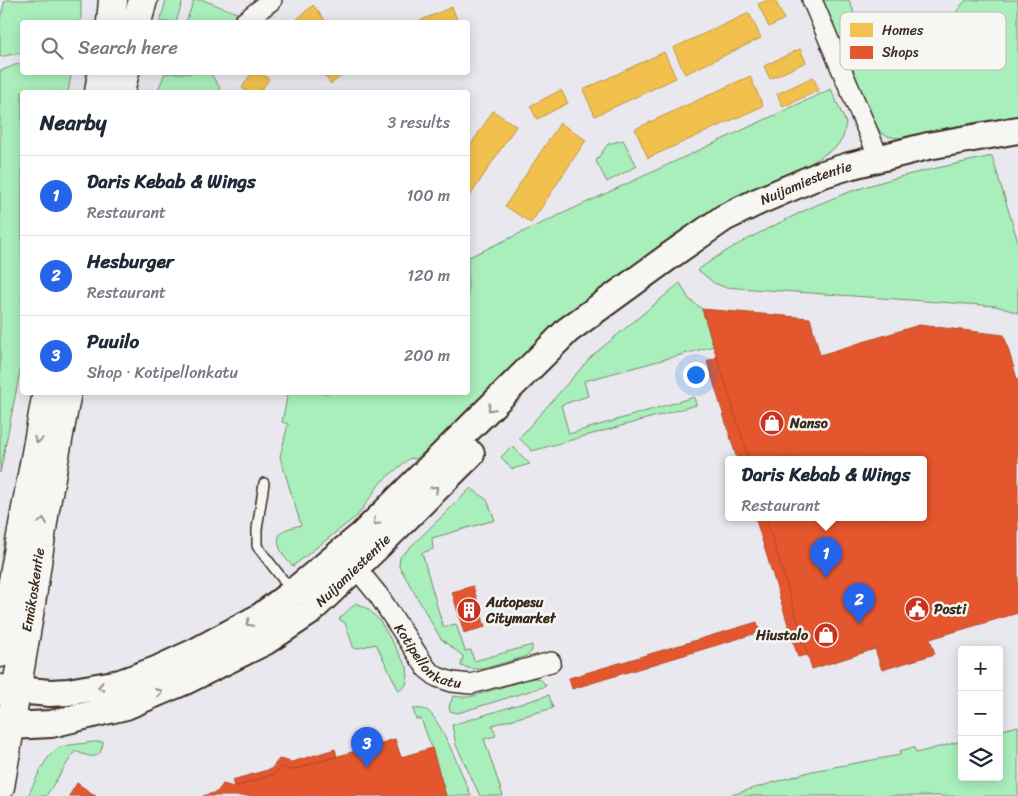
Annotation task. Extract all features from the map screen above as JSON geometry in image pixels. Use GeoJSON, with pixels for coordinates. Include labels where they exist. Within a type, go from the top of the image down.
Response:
{"type":"FeatureCollection","features":[{"type":"Feature","properties":{"kind":"main road"},"geometry":{"type":"LineString","coordinates":[[111,20],[113,0]]}},
{"type":"Feature","properties":{"kind":"main road"},"geometry":{"type":"LineString","coordinates":[[138,20],[143,0]]}},
{"type":"Feature","properties":{"kind":"main road"},"geometry":{"type":"LineString","coordinates":[[99,90],[102,75]]}},
{"type":"Feature","properties":{"kind":"main road"},"geometry":{"type":"LineString","coordinates":[[120,90],[124,75]]}},
{"type":"Feature","properties":{"kind":"main road","name":"Nuijamiestentie"},"geometry":{"type":"LineString","coordinates":[[5,726],[51,724],[126,706],[185,681],[266,641],[300,603],[350,559],[363,534],[568,330],[724,218],[820,175],[849,166],[928,146],[1018,130]]}},
{"type":"Feature","properties":{"kind":"main road","name":"Emäkoskentie"},"geometry":{"type":"LineString","coordinates":[[0,653],[46,395]]}},
{"type":"Feature","properties":{"kind":"main road","name":"Emäkoskentie"},"geometry":{"type":"LineString","coordinates":[[0,787],[8,689],[32,597],[45,509],[66,395]]}},
{"type":"Feature","properties":{"kind":"main road","name":"Nuijamiestentie"},"geometry":{"type":"LineString","coordinates":[[8,689],[50,693],[88,690],[120,683],[156,670],[197,651],[260,617],[300,603]]}},
{"type":"Feature","properties":{"kind":"street"},"geometry":{"type":"LineString","coordinates":[[247,20],[272,0]]}},
{"type":"Feature","properties":{"kind":"street"},"geometry":{"type":"LineString","coordinates":[[812,0],[840,65]]}},
{"type":"Feature","properties":{"kind":"street"},"geometry":{"type":"LineString","coordinates":[[842,70],[880,158]]}},
{"type":"Feature","properties":{"kind":"street","name":"Kotipellonkatu"},"geometry":{"type":"LineString","coordinates":[[350,559],[379,596],[427,670],[437,677],[452,682],[471,684],[551,662]]}},
{"type":"Feature","properties":{"kind":"lane"},"geometry":{"type":"LineString","coordinates":[[264,484],[257,528],[257,546],[300,603]]}},
{"type":"Feature","properties":{"kind":"green space"},"geometry":{"type":"Polygon","coordinates":[[[5,0],[81,0],[81,20],[20,20],[20,52],[0,57],[0,20],[5,0]]]}},
{"type":"Feature","properties":{"kind":"green space"},"geometry":{"type":"Polygon","coordinates":[[[166,0],[183,0],[177,20],[161,20],[166,0]]]}},
{"type":"Feature","properties":{"kind":"green space"},"geometry":{"type":"Polygon","coordinates":[[[194,0],[203,0],[242,15],[233,20],[187,20],[194,0]]]}},
{"type":"Feature","properties":{"kind":"green space"},"geometry":{"type":"Polygon","coordinates":[[[822,0],[849,0],[854,12],[840,12],[840,40],[822,0]]]}},
{"type":"Feature","properties":{"kind":"green space"},"geometry":{"type":"Polygon","coordinates":[[[966,0],[1018,0],[1018,118],[977,122],[898,138],[883,134],[869,113],[850,70],[1006,70],[1006,12],[956,12],[966,0]]]}},
{"type":"Feature","properties":{"kind":"green space"},"geometry":{"type":"Polygon","coordinates":[[[20,64],[20,75],[71,75],[68,90],[20,90],[20,371],[0,473],[0,71],[20,64]]]}},
{"type":"Feature","properties":{"kind":"green space"},"geometry":{"type":"Polygon","coordinates":[[[164,75],[212,75],[220,88],[218,90],[158,90],[164,75]]]}},
{"type":"Feature","properties":{"kind":"green space"},"geometry":{"type":"Polygon","coordinates":[[[831,89],[846,123],[843,138],[836,147],[788,178],[479,406],[416,459],[410,458],[381,482],[358,515],[293,566],[286,559],[278,540],[282,532],[301,525],[280,457],[288,424],[282,422],[288,395],[470,395],[470,257],[831,89]]]}},
{"type":"Feature","properties":{"kind":"green space"},"geometry":{"type":"Polygon","coordinates":[[[623,140],[637,166],[607,182],[596,161],[608,144],[623,140]]]}},
{"type":"Feature","properties":{"kind":"green space"},"geometry":{"type":"Polygon","coordinates":[[[992,156],[1018,242],[1018,313],[996,306],[724,287],[714,283],[698,270],[750,238],[831,199],[890,179],[992,156]]]}},
{"type":"Feature","properties":{"kind":"green space"},"geometry":{"type":"Polygon","coordinates":[[[680,283],[689,299],[702,309],[714,346],[584,381],[588,396],[561,405],[569,434],[694,397],[696,405],[532,451],[519,438],[592,356],[680,283]]]}},
{"type":"Feature","properties":{"kind":"green space"},"geometry":{"type":"Polygon","coordinates":[[[512,446],[530,464],[512,469],[501,457],[512,446]]]}},
{"type":"Feature","properties":{"kind":"green space"},"geometry":{"type":"Polygon","coordinates":[[[471,488],[487,500],[495,520],[432,538],[433,549],[422,553],[443,627],[456,624],[465,651],[471,650],[474,661],[532,645],[532,651],[527,656],[483,669],[461,666],[463,656],[441,639],[399,566],[400,557],[471,488]]]}},
{"type":"Feature","properties":{"kind":"green space"},"geometry":{"type":"Polygon","coordinates":[[[356,603],[368,609],[380,621],[407,667],[406,685],[399,691],[376,644],[354,649],[345,623],[339,619],[356,603]]]}},
{"type":"Feature","properties":{"kind":"green space"},"geometry":{"type":"Polygon","coordinates":[[[537,678],[546,686],[458,713],[450,711],[449,707],[453,696],[470,697],[537,678]]]}},
{"type":"Feature","properties":{"kind":"green space"},"geometry":{"type":"Polygon","coordinates":[[[549,695],[553,708],[492,725],[496,736],[484,739],[503,796],[480,796],[456,745],[452,725],[549,695]]]}},
{"type":"Feature","properties":{"kind":"green space"},"geometry":{"type":"Polygon","coordinates":[[[413,709],[428,711],[439,726],[471,796],[446,796],[432,748],[421,719],[416,719],[413,709]]]}},
{"type":"Feature","properties":{"kind":"green space"},"geometry":{"type":"Polygon","coordinates":[[[1018,726],[1018,796],[728,796],[812,771],[900,755],[900,751],[914,747],[916,753],[958,742],[958,781],[1003,781],[1003,730],[1018,726]]]}},
{"type":"Feature","properties":{"kind":"green space"},"geometry":{"type":"Polygon","coordinates":[[[103,742],[100,753],[89,756],[75,751],[46,796],[28,796],[46,761],[56,750],[65,746],[103,742]]]}},
{"type":"Feature","properties":{"kind":"building: Homes"},"geometry":{"type":"Polygon","coordinates":[[[768,0],[775,0],[784,19],[769,27],[758,4],[768,0]]]}},
{"type":"Feature","properties":{"kind":"building: Homes"},"geometry":{"type":"Polygon","coordinates":[[[313,5],[325,20],[296,20],[313,5]]]}},
{"type":"Feature","properties":{"kind":"building: Homes"},"geometry":{"type":"Polygon","coordinates":[[[452,7],[457,20],[422,20],[452,7]]]}},
{"type":"Feature","properties":{"kind":"building: Homes"},"geometry":{"type":"Polygon","coordinates":[[[749,13],[761,38],[685,74],[673,48],[749,13]]]}},
{"type":"Feature","properties":{"kind":"building: Homes"},"geometry":{"type":"Polygon","coordinates":[[[800,49],[806,62],[770,79],[764,66],[800,49]]]}},
{"type":"Feature","properties":{"kind":"building: Homes"},"geometry":{"type":"Polygon","coordinates":[[[664,52],[676,78],[595,116],[583,90],[664,52]]]}},
{"type":"Feature","properties":{"kind":"building: Homes"},"geometry":{"type":"Polygon","coordinates":[[[250,75],[263,75],[269,79],[261,90],[245,90],[242,88],[250,75]]]}},
{"type":"Feature","properties":{"kind":"building: Homes"},"geometry":{"type":"Polygon","coordinates":[[[324,75],[342,75],[331,84],[324,75]]]}},
{"type":"Feature","properties":{"kind":"building: Homes"},"geometry":{"type":"Polygon","coordinates":[[[750,76],[763,106],[648,158],[635,129],[750,76]]]}},
{"type":"Feature","properties":{"kind":"building: Homes"},"geometry":{"type":"Polygon","coordinates":[[[813,77],[819,90],[783,107],[777,94],[813,77]]]}},
{"type":"Feature","properties":{"kind":"building: Homes"},"geometry":{"type":"Polygon","coordinates":[[[561,90],[568,103],[537,119],[530,106],[561,90]]]}},
{"type":"Feature","properties":{"kind":"building: Homes"},"geometry":{"type":"Polygon","coordinates":[[[493,111],[516,126],[470,196],[470,146],[493,111]]]}},
{"type":"Feature","properties":{"kind":"building: Homes"},"geometry":{"type":"Polygon","coordinates":[[[560,123],[586,140],[531,223],[505,206],[560,123]]]}},
{"type":"Feature","properties":{"kind":"building: Shops"},"geometry":{"type":"Polygon","coordinates":[[[702,309],[810,318],[820,355],[919,325],[1004,335],[1018,382],[1018,613],[930,639],[935,654],[882,670],[875,649],[812,669],[767,521],[927,521],[927,456],[747,456],[702,309]]]}},
{"type":"Feature","properties":{"kind":"building: Shops"},"geometry":{"type":"Polygon","coordinates":[[[717,357],[748,456],[736,456],[707,361],[717,357]]]}},
{"type":"Feature","properties":{"kind":"building: Shops"},"geometry":{"type":"Polygon","coordinates":[[[756,521],[767,521],[808,655],[798,657],[756,521]]]}},
{"type":"Feature","properties":{"kind":"building: Shops","name":"Autopesu Citymarket"},"geometry":{"type":"Polygon","coordinates":[[[473,586],[485,627],[464,633],[452,592],[473,586]]]}},
{"type":"Feature","properties":{"kind":"building: Shops"},"geometry":{"type":"Polygon","coordinates":[[[757,622],[760,632],[572,689],[569,678],[757,622]]]}},
{"type":"Feature","properties":{"kind":"building: Shops"},"geometry":{"type":"Polygon","coordinates":[[[395,739],[401,757],[432,748],[446,796],[203,796],[217,792],[223,784],[234,787],[275,774],[281,767],[292,770],[395,739]]]}},
{"type":"Feature","properties":{"kind":"building: Shops"},"geometry":{"type":"Polygon","coordinates":[[[335,749],[337,756],[292,770],[281,767],[275,774],[234,787],[232,780],[271,769],[279,759],[292,762],[335,749]]]}},
{"type":"Feature","properties":{"kind":"building: Shops"},"geometry":{"type":"Polygon","coordinates":[[[77,783],[96,796],[69,796],[77,783]]]}},
{"type":"Feature","properties":{"kind":"place","name":"Nanso"},"geometry":{"type":"Point","coordinates":[772,423]}},
{"type":"Feature","properties":{"kind":"place","name":"Daris Kebab & Wings"},"geometry":{"type":"Point","coordinates":[826,578]}},
{"type":"Feature","properties":{"kind":"place","name":"Posti"},"geometry":{"type":"Point","coordinates":[917,609]}},
{"type":"Feature","properties":{"kind":"place","name":"Autopesu Citymarket"},"geometry":{"type":"Point","coordinates":[469,610]}},
{"type":"Feature","properties":{"kind":"place","name":"Hesburger"},"geometry":{"type":"Point","coordinates":[859,624]}},
{"type":"Feature","properties":{"kind":"place","name":"Hiustalo"},"geometry":{"type":"Point","coordinates":[826,635]}},
{"type":"Feature","properties":{"kind":"place","name":"Puuilo"},"geometry":{"type":"Point","coordinates":[367,768]}}]}
